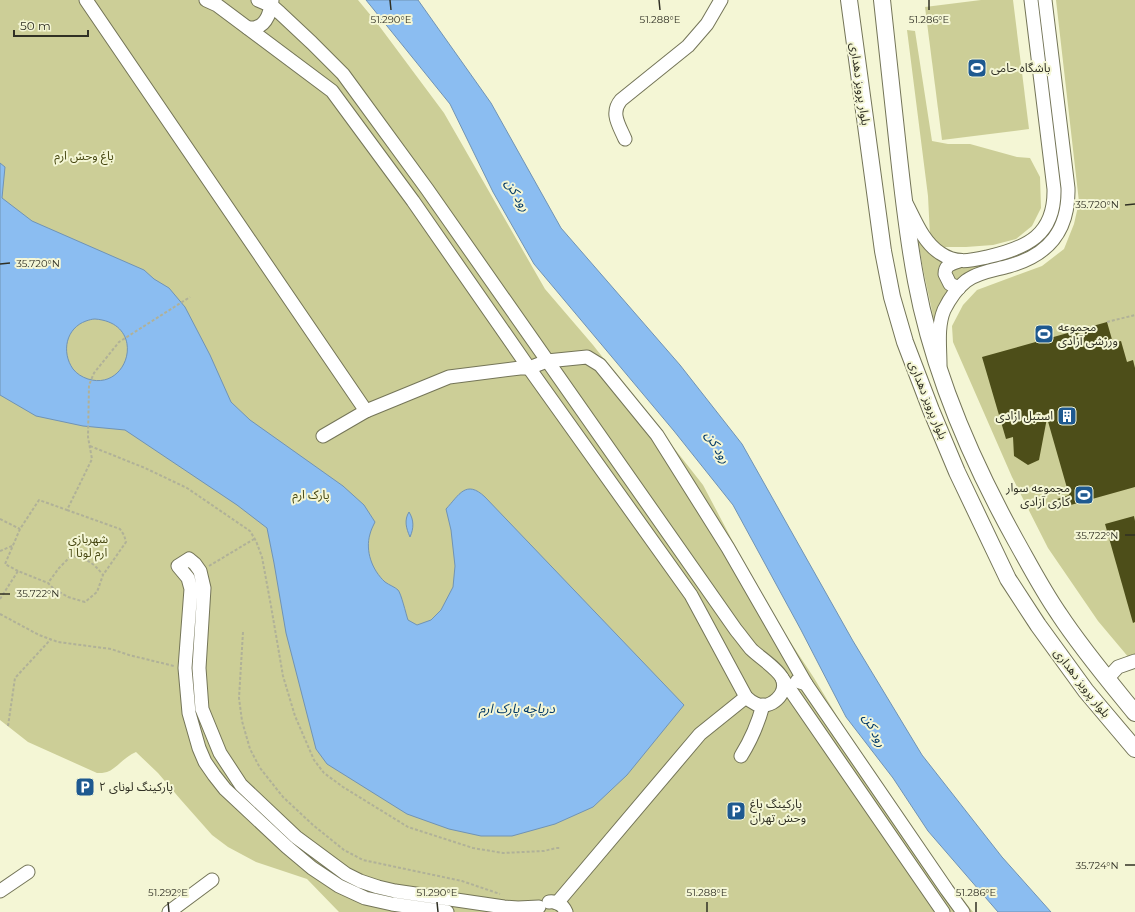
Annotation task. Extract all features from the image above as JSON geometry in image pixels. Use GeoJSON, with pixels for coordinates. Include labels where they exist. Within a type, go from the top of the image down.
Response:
{"type":"FeatureCollection","features":[{"type":"Feature","properties":{"kind":"main road","name":"بلوار پرویز دهداری"},"geometry":{"type":"LineString","coordinates":[[849,0],[883,251],[892,297],[905,342],[928,403],[957,472],[1008,579],[1086,691],[1135,749]]}},
{"type":"Feature","properties":{"kind":"main road","name":"بلوار پرویز دهداری"},"geometry":{"type":"LineString","coordinates":[[882,0],[903,199],[916,282],[926,326],[940,375],[977,466],[1034,574],[1060,615],[1107,679],[1135,713]]}},
{"type":"Feature","properties":{"kind":"street"},"geometry":{"type":"LineString","coordinates":[[86,0],[366,411]]}},
{"type":"Feature","properties":{"kind":"street"},"geometry":{"type":"LineString","coordinates":[[258,0],[272,3],[291,24],[343,74],[427,189],[736,630],[752,649],[782,678],[943,912]]}},
{"type":"Feature","properties":{"kind":"street"},"geometry":{"type":"LineString","coordinates":[[625,139],[617,120],[615,111],[617,104],[688,46],[707,24],[721,0]]}},
{"type":"Feature","properties":{"kind":"street"},"geometry":{"type":"LineString","coordinates":[[959,288],[950,284],[945,274],[949,264],[1003,253],[1021,247],[1036,238],[1048,224],[1051,216],[1054,199],[1050,155],[1031,0]]}},
{"type":"Feature","properties":{"kind":"street"},"geometry":{"type":"LineString","coordinates":[[940,375],[940,332],[942,318],[944,310],[959,288],[966,281],[982,273],[1027,260],[1046,247],[1056,235],[1064,220],[1068,199],[1065,153],[1045,0]]}},
{"type":"Feature","properties":{"kind":"street"},"geometry":{"type":"LineString","coordinates":[[215,2],[332,91],[413,201],[529,368],[691,595],[746,697],[756,704],[763,705],[776,701],[783,690],[782,678]]}},
{"type":"Feature","properties":{"kind":"street"},"geometry":{"type":"LineString","coordinates":[[248,28],[257,27],[265,23],[272,3]]}},
{"type":"Feature","properties":{"kind":"street"},"geometry":{"type":"LineString","coordinates":[[269,44],[267,32],[269,27],[273,24],[291,24]]}},
{"type":"Feature","properties":{"kind":"street"},"geometry":{"type":"LineString","coordinates":[[1050,155],[1065,153]]}},
{"type":"Feature","properties":{"kind":"street"},"geometry":{"type":"LineString","coordinates":[[413,201],[427,189]]}},
{"type":"Feature","properties":{"kind":"street"},"geometry":{"type":"LineString","coordinates":[[903,199],[928,242],[941,254],[958,261]]}},
{"type":"Feature","properties":{"kind":"street"},"geometry":{"type":"LineString","coordinates":[[323,436],[366,411],[449,377],[529,368],[547,361],[587,357],[600,365],[657,435],[728,548],[806,684],[946,890],[963,912]]}},
{"type":"Feature","properties":{"kind":"street"},"geometry":{"type":"LineString","coordinates":[[447,912],[392,904],[365,898],[339,886],[312,868],[286,847],[225,789],[205,762],[199,748],[189,713],[185,668],[191,589],[188,578],[178,566],[189,559],[195,564],[200,571],[204,588],[199,668],[202,709],[220,753],[241,785],[296,837],[346,874],[360,881],[378,887],[395,891],[504,907],[537,910],[547,902],[556,903],[563,907],[566,912]]}},
{"type":"Feature","properties":{"kind":"street"},"geometry":{"type":"LineString","coordinates":[[1107,679],[1118,666],[1135,661]]}},
{"type":"Feature","properties":{"kind":"street"},"geometry":{"type":"LineString","coordinates":[[185,668],[199,668]]}},
{"type":"Feature","properties":{"kind":"street"},"geometry":{"type":"LineString","coordinates":[[782,678],[806,684]]}},
{"type":"Feature","properties":{"kind":"street"},"geometry":{"type":"LineString","coordinates":[[556,903],[700,734],[746,697]]}},
{"type":"Feature","properties":{"kind":"street"},"geometry":{"type":"LineString","coordinates":[[741,756],[755,731],[763,705]]}},
{"type":"Feature","properties":{"kind":"street"},"geometry":{"type":"LineString","coordinates":[[286,847],[296,837]]}},
{"type":"Feature","properties":{"kind":"street"},"geometry":{"type":"LineString","coordinates":[[0,891],[28,872]]}},
{"type":"Feature","properties":{"kind":"street"},"geometry":{"type":"LineString","coordinates":[[169,912],[212,880]]}},
{"type":"Feature","properties":{"kind":"path"},"geometry":{"type":"LineString","coordinates":[[68,510],[92,459],[88,437],[90,385],[94,373],[119,342],[190,297]]}},
{"type":"Feature","properties":{"kind":"path"},"geometry":{"type":"LineString","coordinates":[[1108,322],[1135,315]]}},
{"type":"Feature","properties":{"kind":"path"},"geometry":{"type":"LineString","coordinates":[[90,446],[145,468],[187,488],[250,531],[262,557],[272,606],[283,676],[295,716],[314,760],[324,773],[343,787],[408,827],[473,848],[503,853],[544,851],[561,848]]}},
{"type":"Feature","properties":{"kind":"path"},"geometry":{"type":"LineString","coordinates":[[39,500],[68,510],[120,529],[126,542],[103,575],[97,592],[85,602],[68,597],[54,589],[48,583],[5,564],[20,529],[39,500]]}},
{"type":"Feature","properties":{"kind":"path"},"geometry":{"type":"LineString","coordinates":[[0,519],[20,529]]}},
{"type":"Feature","properties":{"kind":"path"},"geometry":{"type":"LineString","coordinates":[[200,571],[254,539]]}},
{"type":"Feature","properties":{"kind":"path"},"geometry":{"type":"LineString","coordinates":[[0,551],[13,546]]}},
{"type":"Feature","properties":{"kind":"path"},"geometry":{"type":"LineString","coordinates":[[48,583],[59,568],[71,556],[83,558],[97,566],[103,575]]}},
{"type":"Feature","properties":{"kind":"path"},"geometry":{"type":"LineString","coordinates":[[0,599],[18,571]]}},
{"type":"Feature","properties":{"kind":"path"},"geometry":{"type":"LineString","coordinates":[[0,614],[39,635],[58,642],[111,649],[129,655],[185,668]]}},
{"type":"Feature","properties":{"kind":"path"},"geometry":{"type":"LineString","coordinates":[[242,632],[239,698],[242,721],[250,749],[260,768],[283,797],[313,825],[344,850],[363,860],[462,881],[502,895]]}},
{"type":"Feature","properties":{"kind":"path"},"geometry":{"type":"LineString","coordinates":[[8,726],[15,678],[51,639]]}},
{"type":"Feature","properties":{"kind":"green space","name":"پارک ارم"},"geometry":{"type":"Polygon","coordinates":[[[0,0],[358,0],[444,113],[545,289],[593,345],[703,485],[768,608],[814,678],[902,824],[973,912],[339,912],[307,879],[256,862],[228,847],[212,835],[158,773],[136,752],[105,773],[97,773],[28,742],[0,720],[0,0]]]}},
{"type":"Feature","properties":{"kind":"green space","name":"باشگاه حامی"},"geometry":{"type":"Polygon","coordinates":[[[981,0],[1013,0],[1029,129],[942,140],[925,7],[981,0]]]}},
{"type":"Feature","properties":{"kind":"green space","name":"مجموعه ورزشی آزادی"},"geometry":{"type":"Polygon","coordinates":[[[1056,0],[1135,0],[1135,665],[1098,621],[1048,548],[1012,477],[953,342],[952,326],[963,305],[977,290],[1042,266],[1064,249],[1074,224],[1079,202],[1056,0]]]}},
{"type":"Feature","properties":{"kind":"green space"},"geometry":{"type":"Polygon","coordinates":[[[907,30],[915,31],[932,141],[948,144],[970,144],[1017,157],[1030,158],[1040,177],[1041,208],[1032,226],[1016,239],[993,245],[942,247],[930,236],[928,196],[907,30]]]}},
{"type":"Feature","properties":{"kind":"green space"},"geometry":{"type":"Polygon","coordinates":[[[1060,171],[1064,206],[1053,234],[1025,255],[956,281],[949,269],[1043,237],[1057,174],[1060,171]]]}},
{"type":"Feature","properties":{"kind":"green space"},"geometry":{"type":"Polygon","coordinates":[[[916,228],[945,261],[952,290],[937,334],[923,269],[916,228]]]}},
{"type":"Feature","properties":{"kind":"water","name":"رود کن"},"geometry":{"type":"Polygon","coordinates":[[[366,0],[418,0],[491,103],[561,228],[680,365],[742,444],[853,641],[922,755],[1002,857],[1051,912],[998,912],[928,831],[893,778],[846,717],[801,630],[733,505],[674,431],[534,264],[493,192],[450,104],[366,0]]]}},
{"type":"Feature","properties":{"kind":"water","name":"دریاچه پارک ارم"},"geometry":{"type":"Polygon","coordinates":[[[0,163],[5,167],[2,198],[32,221],[144,270],[154,279],[169,288],[185,307],[210,355],[231,402],[250,420],[343,486],[364,505],[375,522],[371,531],[368,547],[373,566],[385,582],[397,589],[399,592],[408,620],[417,625],[431,620],[441,610],[453,587],[455,566],[451,530],[446,509],[463,491],[473,489],[485,497],[684,705],[627,775],[593,807],[555,824],[512,836],[481,836],[449,829],[407,814],[327,764],[316,749],[286,633],[267,528],[237,505],[125,430],[83,426],[36,416],[0,395],[0,163]],[[95,319],[89,320],[79,324],[70,335],[67,348],[69,362],[76,372],[88,379],[102,380],[114,376],[122,367],[127,355],[127,343],[122,332],[112,323],[95,319]]]}},
{"type":"Feature","properties":{"kind":"water"},"geometry":{"type":"Polygon","coordinates":[[[409,512],[413,524],[410,537],[406,524],[406,518],[409,512]]]}},
{"type":"Feature","properties":{"kind":"building","name":"استبل ازادی"},"geometry":{"type":"Polygon","coordinates":[[[1107,322],[1113,343],[1121,341],[1127,362],[1133,360],[1135,368],[1135,487],[1060,508],[1057,499],[1069,495],[1047,418],[1039,460],[1028,465],[1014,456],[1013,437],[1006,439],[982,357],[1107,322]]]}},
{"type":"Feature","properties":{"kind":"building"},"geometry":{"type":"Polygon","coordinates":[[[1134,516],[1135,622],[1133,623],[1105,524],[1134,516]]]}},
{"type":"Feature","properties":{"kind":"place","name":"باشگاه حامی"},"geometry":{"type":"Point","coordinates":[977,68]}},
{"type":"Feature","properties":{"kind":"place","name":"مجموعه ورزشی آزادی"},"geometry":{"type":"Point","coordinates":[1044,334]}},
{"type":"Feature","properties":{"kind":"place","name":"استبل ازادی"},"geometry":{"type":"Point","coordinates":[1067,416]}},
{"type":"Feature","properties":{"kind":"place","name":"مجموعه سوار کاری آزادی"},"geometry":{"type":"Point","coordinates":[1084,495]}},
{"type":"Feature","properties":{"kind":"place","name":"پارکینگ لونای ۲"},"geometry":{"type":"Point","coordinates":[85,787]}},
{"type":"Feature","properties":{"kind":"place","name":"پارکینگ باغ وحش تهران"},"geometry":{"type":"Point","coordinates":[736,811]}},
{"type":"Feature","properties":{"kind":"park label","name":"باغ وحش ارم"},"geometry":{"type":"Point","coordinates":[84,156]}},
{"type":"Feature","properties":{"kind":"park label","name":"شهربازی ارم لونا 1"},"geometry":{"type":"Point","coordinates":[88,546]}}]}
